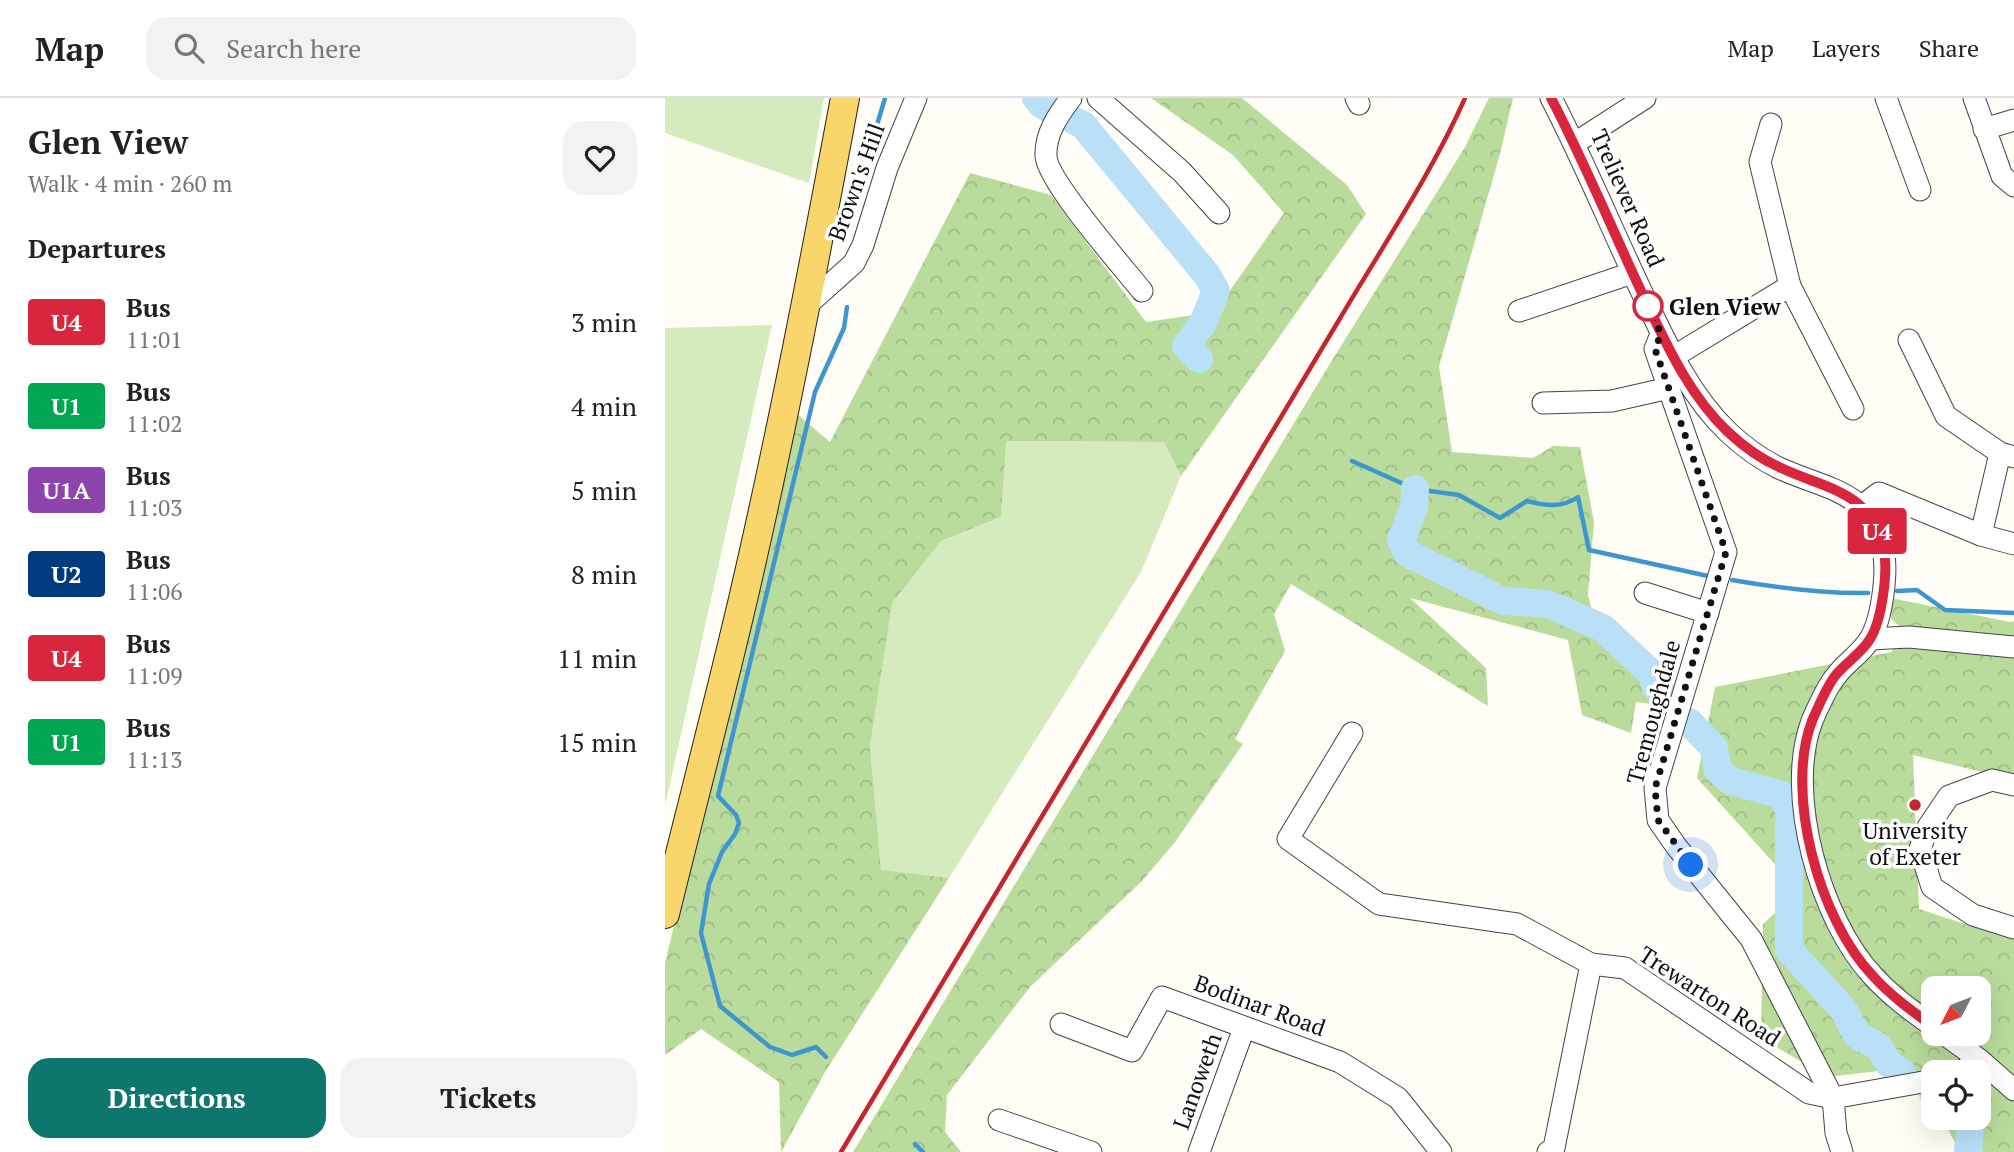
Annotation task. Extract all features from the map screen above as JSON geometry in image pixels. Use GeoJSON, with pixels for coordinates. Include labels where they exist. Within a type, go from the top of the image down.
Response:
{"type":"FeatureCollection","features":[{"type":"Feature","properties":{"kind":"main road"},"geometry":{"type":"LineString","coordinates":[[665,914],[744,596],[806,306],[845,98]]}},
{"type":"Feature","properties":{"kind":"street","name":"Brown's Hill"},"geometry":{"type":"LineString","coordinates":[[806,306],[854,263],[863,245],[887,168],[916,98]]}},
{"type":"Feature","properties":{"kind":"street"},"geometry":{"type":"LineString","coordinates":[[1098,98],[1182,172],[1219,213]]}},
{"type":"Feature","properties":{"kind":"street","name":"Treliever Road"},"geometry":{"type":"LineString","coordinates":[[1551,98],[1575,143],[1661,334],[1706,410],[1754,453],[1779,468],[1847,494],[1862,506]]}},
{"type":"Feature","properties":{"kind":"street"},"geometry":{"type":"LineString","coordinates":[[1575,143],[1645,98]]}},
{"type":"Feature","properties":{"kind":"street"},"geometry":{"type":"LineString","coordinates":[[1886,98],[1920,190]]}},
{"type":"Feature","properties":{"kind":"street"},"geometry":{"type":"LineString","coordinates":[[1974,98],[2002,176],[2014,186]]}},
{"type":"Feature","properties":{"kind":"street"},"geometry":{"type":"LineString","coordinates":[[1064,108],[1049,136],[1046,158],[1054,177],[1142,291]]}},
{"type":"Feature","properties":{"kind":"street"},"geometry":{"type":"LineString","coordinates":[[1984,129],[2014,120]]}},
{"type":"Feature","properties":{"kind":"street"},"geometry":{"type":"LineString","coordinates":[[1771,124],[1760,162],[1790,286],[1853,409]]}},
{"type":"Feature","properties":{"kind":"street"},"geometry":{"type":"LineString","coordinates":[[1519,312],[1632,273]]}},
{"type":"Feature","properties":{"kind":"street"},"geometry":{"type":"LineString","coordinates":[[1673,357],[1790,286]]}},
{"type":"Feature","properties":{"kind":"street","name":"Tremoughdale"},"geometry":{"type":"LineString","coordinates":[[1661,334],[1655,349],[1726,552],[1655,788],[1658,820],[1751,939],[1833,1098],[1836,1133],[1842,1152]]}},
{"type":"Feature","properties":{"kind":"street"},"geometry":{"type":"LineString","coordinates":[[1909,340],[1947,416],[2007,455],[1981,535]]}},
{"type":"Feature","properties":{"kind":"street"},"geometry":{"type":"LineString","coordinates":[[1543,403],[1612,401],[1669,388]]}},
{"type":"Feature","properties":{"kind":"street"},"geometry":{"type":"LineString","coordinates":[[1921,1018],[1902,1004],[1872,975],[1846,941],[1824,891],[1809,843],[1803,786],[1805,752],[1812,722],[1835,677],[1870,639],[1880,614],[1884,551],[1874,524],[1862,506],[1879,494],[1981,535],[2014,544]]}},
{"type":"Feature","properties":{"kind":"street"},"geometry":{"type":"LineString","coordinates":[[1645,593],[1708,613]]}},
{"type":"Feature","properties":{"kind":"street"},"geometry":{"type":"LineString","coordinates":[[1870,639],[1909,637],[2014,647]]}},
{"type":"Feature","properties":{"kind":"street","name":"Trewarton Road"},"geometry":{"type":"LineString","coordinates":[[1352,733],[1288,839],[1379,904],[1517,924],[1591,964],[1625,968],[1809,1093],[1833,1098]]}},
{"type":"Feature","properties":{"kind":"street"},"geometry":{"type":"LineString","coordinates":[[2014,785],[1992,780],[1949,796],[1928,827],[1920,849],[1932,887],[1973,915],[2014,928]]}},
{"type":"Feature","properties":{"kind":"street"},"geometry":{"type":"LineString","coordinates":[[1548,1152],[1554,1148],[1591,964]]}},
{"type":"Feature","properties":{"kind":"street","name":"Bodinar Road"},"geometry":{"type":"LineString","coordinates":[[1061,1024],[1132,1051],[1162,997],[1340,1062],[1398,1098],[1441,1152]]}},
{"type":"Feature","properties":{"kind":"street","name":"Lanoweth"},"geometry":{"type":"LineString","coordinates":[[1199,1152],[1244,1028]]}},
{"type":"Feature","properties":{"kind":"street"},"geometry":{"type":"LineString","coordinates":[[1961,1046],[1980,1060]]}},
{"type":"Feature","properties":{"kind":"street"},"geometry":{"type":"LineString","coordinates":[[1991,1070],[2014,1090]]}},
{"type":"Feature","properties":{"kind":"street"},"geometry":{"type":"LineString","coordinates":[[1833,1098],[1921,1082]]}},
{"type":"Feature","properties":{"kind":"street"},"geometry":{"type":"LineString","coordinates":[[999,1120],[1091,1152]]}},
{"type":"Feature","properties":{"kind":"green space"},"geometry":{"type":"Polygon","coordinates":[[[665,98],[824,98],[809,183],[665,133],[665,98]]]}},
{"type":"Feature","properties":{"kind":"green space"},"geometry":{"type":"Polygon","coordinates":[[[1151,98],[1242,98],[1347,185],[1366,214],[1181,476],[1164,442],[1006,441],[1001,517],[941,541],[892,603],[870,746],[881,870],[949,878],[825,1072],[781,1152],[779,1082],[701,1029],[665,1055],[665,963],[798,415],[830,442],[970,173],[1051,195],[1146,322],[1215,312],[1284,213],[1233,155],[1151,98]]]}},
{"type":"Feature","properties":{"kind":"green space"},"geometry":{"type":"Polygon","coordinates":[[[1489,98],[1513,98],[1500,154],[1439,366],[1452,452],[1533,458],[1553,446],[1580,447],[1594,522],[1588,595],[1593,614],[1669,690],[1667,706],[1636,702],[1631,733],[1582,715],[1568,640],[1410,598],[1486,668],[1488,706],[1291,584],[1274,614],[1285,651],[1235,739],[1243,744],[1175,842],[1142,881],[1030,987],[947,1095],[945,1132],[961,1152],[853,1152],[1331,362],[1465,147],[1489,98]]]}},
{"type":"Feature","properties":{"kind":"green space"},"geometry":{"type":"Polygon","coordinates":[[[772,325],[665,806],[665,328],[772,325]]]}},
{"type":"Feature","properties":{"kind":"green space"},"geometry":{"type":"Polygon","coordinates":[[[1005,441],[1164,442],[1181,476],[1141,572],[949,878],[881,871],[870,746],[891,603],[941,541],[1001,517],[1005,441]]]}},
{"type":"Feature","properties":{"kind":"green space"},"geometry":{"type":"Polygon","coordinates":[[[1891,598],[2014,621],[2014,780],[1913,755],[1919,909],[2014,940],[2014,1152],[1960,1152],[1948,1130],[1991,1130],[1991,1060],[1921,1060],[1921,1080],[1914,1067],[1827,1077],[1761,1038],[1763,924],[1799,891],[1697,778],[1715,687],[1892,652],[1899,626],[1891,619],[1891,598]]]}},
{"type":"Feature","properties":{"kind":"waterway"},"geometry":{"type":"LineString","coordinates":[[877,125],[885,98]]}},
{"type":"Feature","properties":{"kind":"waterway"},"geometry":{"type":"LineString","coordinates":[[1036,98],[1042,105],[1083,125],[1207,275],[1216,291],[1203,323],[1186,346],[1199,359]]}},
{"type":"Feature","properties":{"kind":"waterway"},"geometry":{"type":"LineString","coordinates":[[826,1057],[816,1047],[792,1055],[770,1047],[720,1006],[701,933],[709,884],[722,852],[735,834],[739,823],[736,815],[718,796],[815,392],[844,328],[847,307]]}},
{"type":"Feature","properties":{"kind":"waterway"},"geometry":{"type":"LineString","coordinates":[[1352,461],[1415,489],[1459,495],[1500,518],[1527,501],[1554,505],[1578,497],[1589,550],[1708,576]]}},
{"type":"Feature","properties":{"kind":"waterway"},"geometry":{"type":"LineString","coordinates":[[1415,489],[1414,507],[1401,540],[1407,553],[1503,601],[1548,604],[1603,628],[1653,675],[1655,686],[1668,699]]}},
{"type":"Feature","properties":{"kind":"waterway"},"geometry":{"type":"LineString","coordinates":[[1732,580],[1800,590],[1868,593]]}},
{"type":"Feature","properties":{"kind":"waterway"},"geometry":{"type":"LineString","coordinates":[[1897,591],[1917,590],[1945,610],[2014,613]]}},
{"type":"Feature","properties":{"kind":"waterway"},"geometry":{"type":"LineString","coordinates":[[1689,722],[1714,748],[1718,770],[1731,781],[1782,795],[1789,810],[1789,950],[1843,1009],[1857,1035],[1878,1046],[1890,1065],[1902,1072]]}},
{"type":"Feature","properties":{"kind":"waterway"},"geometry":{"type":"LineString","coordinates":[[1968,1152],[1970,1130]]}},
{"type":"Feature","properties":{"kind":"waterway"},"geometry":{"type":"LineString","coordinates":[[915,1144],[923,1152]]}},
{"type":"Feature","properties":{"kind":"railway"},"geometry":{"type":"LineString","coordinates":[[841,1152],[1405,211],[1465,98]]}},
{"type":"Feature","properties":{"kind":"bus line","name":"U4"},"geometry":{"type":"LineString","coordinates":[[1551,98],[1575,143],[1661,334],[1706,410],[1754,453],[1779,468],[1847,494],[1862,506],[1874,524],[1884,551],[1880,614],[1870,639],[1835,677],[1812,722],[1805,752],[1803,786],[1809,843],[1824,891],[1846,941],[1872,975],[1902,1004],[1921,1018]]}},
{"type":"Feature","properties":{"kind":"place","name":"Glen View"},"geometry":{"type":"Point","coordinates":[1648,306]}},
{"type":"Feature","properties":{"kind":"place","name":"University of Exeter"},"geometry":{"type":"Point","coordinates":[1915,805]}},
{"type":"Feature","properties":{"kind":"route"},"geometry":{"type":"LineString","coordinates":[[1648,306],[1661,334],[1655,349],[1726,552],[1655,788],[1658,820],[1691,865]]}}]}
